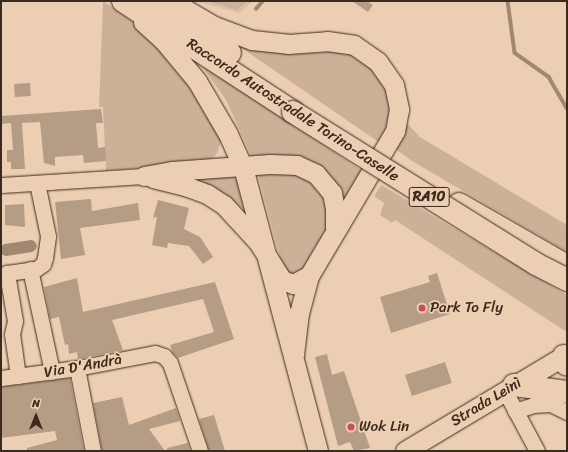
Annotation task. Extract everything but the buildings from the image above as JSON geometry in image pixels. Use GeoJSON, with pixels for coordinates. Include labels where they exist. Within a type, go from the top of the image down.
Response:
{"type":"FeatureCollection","features":[{"type":"Feature","properties":{"kind":"highway","name":"Raccordo Autostradale Torino-Caselle"},"geometry":{"type":"LineString","coordinates":[[123,1],[450,198],[567,266]]}},
{"type":"Feature","properties":{"kind":"highway","name":"Raccordo Autostradale Torino-Caselle"},"geometry":{"type":"LineString","coordinates":[[155,1],[296,106],[536,264],[567,280]]}},
{"type":"Feature","properties":{"kind":"highway"},"geometry":{"type":"LineString","coordinates":[[509,388],[567,392]]}},
{"type":"Feature","properties":{"kind":"main road"},"geometry":{"type":"LineString","coordinates":[[115,1],[147,25],[183,63],[211,102],[243,167],[294,354],[318,451]]}},
{"type":"Feature","properties":{"kind":"main road"},"geometry":{"type":"LineString","coordinates":[[172,1],[214,26],[252,40],[288,44],[327,41],[354,45],[367,52],[388,75],[398,96],[399,109],[395,131],[388,145],[335,228],[309,276],[299,313],[294,354]]}},
{"type":"Feature","properties":{"kind":"main road"},"geometry":{"type":"LineString","coordinates":[[207,169],[218,160],[228,134]]}},
{"type":"Feature","properties":{"kind":"main road"},"geometry":{"type":"LineString","coordinates":[[144,176],[284,163],[297,165],[316,174],[332,193],[335,208],[335,228]]}},
{"type":"Feature","properties":{"kind":"main road"},"geometry":{"type":"LineString","coordinates":[[144,176],[188,187],[207,194],[224,205],[244,224],[282,280],[288,284],[301,282],[309,276]]}},
{"type":"Feature","properties":{"kind":"main road","name":"Strada Leinì"},"geometry":{"type":"LineString","coordinates":[[406,451],[509,388],[566,357]]}},
{"type":"Feature","properties":{"kind":"street"},"geometry":{"type":"LineString","coordinates":[[1,185],[144,176]]}},
{"type":"Feature","properties":{"kind":"street"},"geometry":{"type":"LineString","coordinates":[[18,376],[12,334],[15,321],[6,273],[30,269],[43,264],[48,249],[48,236],[37,182]]}},
{"type":"Feature","properties":{"kind":"street"},"geometry":{"type":"LineString","coordinates":[[30,269],[52,372]]}},
{"type":"Feature","properties":{"kind":"street","name":"Via D'Andrà"},"geometry":{"type":"LineString","coordinates":[[1,378],[77,368],[155,353],[164,356],[170,363],[200,451]]}},
{"type":"Feature","properties":{"kind":"street"},"geometry":{"type":"LineString","coordinates":[[77,368],[93,451]]}},
{"type":"Feature","properties":{"kind":"street"},"geometry":{"type":"LineString","coordinates":[[509,388],[515,411],[537,451]]}},
{"type":"Feature","properties":{"kind":"street"},"geometry":{"type":"LineString","coordinates":[[515,411],[533,405],[551,404],[567,412]]}},
{"type":"Feature","properties":{"kind":"shaded area"},"geometry":{"type":"Polygon","coordinates":[[[103,1],[142,28],[185,70],[223,136],[217,153],[210,162],[106,171],[103,107],[99,107],[103,1]]]}},
{"type":"Feature","properties":{"kind":"shaded area"},"geometry":{"type":"Polygon","coordinates":[[[195,1],[253,1],[239,13],[195,1]]]}},
{"type":"Feature","properties":{"kind":"shaded area"},"geometry":{"type":"Polygon","coordinates":[[[207,1],[247,1],[237,10],[207,1]]]}},
{"type":"Feature","properties":{"kind":"shaded area"},"geometry":{"type":"Polygon","coordinates":[[[233,42],[353,52],[370,62],[393,102],[383,145],[233,42]]]}},
{"type":"Feature","properties":{"kind":"shaded area"},"geometry":{"type":"Polygon","coordinates":[[[197,59],[365,173],[341,210],[334,187],[253,160],[226,100],[197,59]]]}},
{"type":"Feature","properties":{"kind":"shaded area"},"geometry":{"type":"Polygon","coordinates":[[[406,122],[420,137],[567,225],[567,252],[412,161],[393,147],[406,122]]]}},
{"type":"Feature","properties":{"kind":"shaded area"},"geometry":{"type":"Polygon","coordinates":[[[287,167],[319,180],[330,226],[305,274],[284,273],[257,171],[287,167]]]}},
{"type":"Feature","properties":{"kind":"shaded area"},"geometry":{"type":"Polygon","coordinates":[[[236,171],[244,209],[226,196],[178,176],[236,171]]]}},
{"type":"Feature","properties":{"kind":"shaded area"},"geometry":{"type":"Polygon","coordinates":[[[381,185],[567,295],[567,330],[565,331],[395,220],[392,223],[380,215],[384,203],[374,196],[381,185]]]}},
{"type":"Feature","properties":{"kind":"waterway"},"geometry":{"type":"LineString","coordinates":[[256,9],[263,1]]}},
{"type":"Feature","properties":{"kind":"waterway"},"geometry":{"type":"LineString","coordinates":[[508,1],[515,53],[549,77],[567,108]]}},
{"type":"Feature","properties":{"kind":"waterway"},"geometry":{"type":"LineString","coordinates":[[6,250],[31,246]]}},
{"type":"Feature","properties":{"kind":"place","name":"Park To Fly"},"geometry":{"type":"Point","coordinates":[422,308]}},
{"type":"Feature","properties":{"kind":"place","name":"Wok Lin"},"geometry":{"type":"Point","coordinates":[351,427]}}]}
